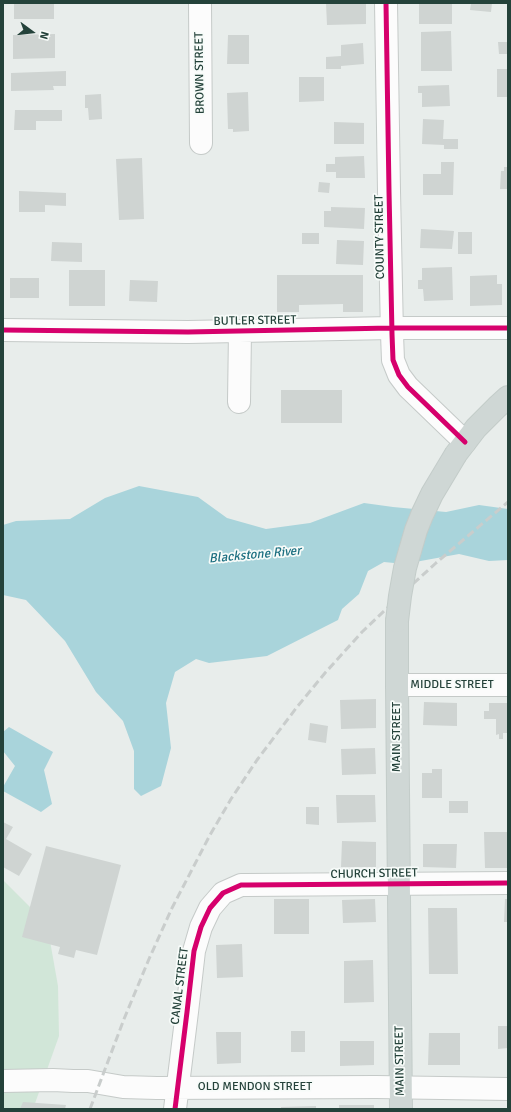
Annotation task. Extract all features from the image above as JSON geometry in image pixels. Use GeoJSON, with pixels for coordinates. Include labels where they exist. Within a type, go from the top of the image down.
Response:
{"type":"FeatureCollection","features":[{"type":"Feature","properties":{"kind":"main road","name":"MAIN STREET"},"geometry":{"type":"LineString","coordinates":[[401,1098],[397,685],[397,621],[400,596],[405,568],[416,530],[432,494],[460,448],[476,428],[508,397]]}},
{"type":"Feature","properties":{"kind":"street","name":"BROWN STREET"},"geometry":{"type":"LineString","coordinates":[[200,3],[201,143]]}},
{"type":"Feature","properties":{"kind":"street","name":"COUNTY STREET"},"geometry":{"type":"LineString","coordinates":[[386,3],[388,191],[393,360],[399,375],[408,387],[460,448]]}},
{"type":"Feature","properties":{"kind":"street","name":"BUTLER STREET"},"geometry":{"type":"LineString","coordinates":[[3,330],[188,332],[392,328],[508,328]]}},
{"type":"Feature","properties":{"kind":"street"},"geometry":{"type":"LineString","coordinates":[[239,402],[240,331]]}},
{"type":"Feature","properties":{"kind":"street","name":"MIDDLE STREET"},"geometry":{"type":"LineString","coordinates":[[397,685],[508,685]]}},
{"type":"Feature","properties":{"kind":"street","name":"CHURCH STREET"},"geometry":{"type":"LineString","coordinates":[[241,885],[508,883]]}},
{"type":"Feature","properties":{"kind":"street","name":"CANAL STREET"},"geometry":{"type":"LineString","coordinates":[[175,1109],[194,951],[201,927],[210,908],[223,893],[241,885]]}},
{"type":"Feature","properties":{"kind":"street","name":"OLD MENDON STREET"},"geometry":{"type":"LineString","coordinates":[[3,1081],[88,1081],[123,1087],[401,1098],[508,1089]]}},
{"type":"Feature","properties":{"kind":"green space"},"geometry":{"type":"Polygon","coordinates":[[[3,880],[47,924],[58,986],[59,1036],[33,1109],[3,1109],[3,880]]]}},
{"type":"Feature","properties":{"kind":"water","name":"Blackstone River"},"geometry":{"type":"Polygon","coordinates":[[[139,486],[198,497],[227,518],[266,529],[310,523],[364,503],[446,512],[479,505],[508,509],[508,560],[489,561],[459,554],[404,564],[384,562],[368,571],[359,594],[342,609],[338,620],[267,656],[209,663],[196,659],[175,672],[166,703],[171,748],[161,786],[141,796],[134,789],[134,751],[123,721],[96,692],[65,641],[26,600],[3,595],[3,525],[16,521],[70,519],[105,498],[139,486]]]}},
{"type":"Feature","properties":{"kind":"water"},"geometry":{"type":"Polygon","coordinates":[[[9,727],[53,752],[44,770],[52,804],[41,812],[3,791],[3,787],[15,766],[3,751],[3,732],[9,727]]]}},
{"type":"Feature","properties":{"kind":"building"},"geometry":{"type":"Polygon","coordinates":[[[14,3],[54,3],[54,19],[14,19],[14,3]]]}},
{"type":"Feature","properties":{"kind":"building"},"geometry":{"type":"Polygon","coordinates":[[[326,3],[366,3],[366,24],[327,25],[326,3]]]}},
{"type":"Feature","properties":{"kind":"building"},"geometry":{"type":"Polygon","coordinates":[[[419,3],[452,3],[452,24],[419,24],[419,3]]]}},
{"type":"Feature","properties":{"kind":"building"},"geometry":{"type":"Polygon","coordinates":[[[471,3],[492,3],[491,12],[470,10],[471,3]]]}},
{"type":"Feature","properties":{"kind":"building"},"geometry":{"type":"Polygon","coordinates":[[[451,31],[452,71],[421,71],[421,32],[451,31]]]}},
{"type":"Feature","properties":{"kind":"building"},"geometry":{"type":"Polygon","coordinates":[[[55,34],[55,58],[13,59],[13,35],[55,34]]]}},
{"type":"Feature","properties":{"kind":"building"},"geometry":{"type":"Polygon","coordinates":[[[228,35],[249,35],[249,64],[227,64],[228,35]]]}},
{"type":"Feature","properties":{"kind":"building"},"geometry":{"type":"Polygon","coordinates":[[[498,42],[507,42],[507,54],[499,54],[498,42]]]}},
{"type":"Feature","properties":{"kind":"building"},"geometry":{"type":"Polygon","coordinates":[[[363,43],[364,64],[341,66],[341,69],[326,69],[326,57],[341,56],[341,45],[363,43]]]}},
{"type":"Feature","properties":{"kind":"building"},"geometry":{"type":"Polygon","coordinates":[[[497,69],[508,69],[508,97],[497,97],[497,69]]]}},
{"type":"Feature","properties":{"kind":"building"},"geometry":{"type":"Polygon","coordinates":[[[66,71],[66,86],[53,86],[54,90],[11,91],[11,73],[66,71]]]}},
{"type":"Feature","properties":{"kind":"building"},"geometry":{"type":"Polygon","coordinates":[[[299,77],[324,77],[324,101],[299,102],[299,77]]]}},
{"type":"Feature","properties":{"kind":"building"},"geometry":{"type":"Polygon","coordinates":[[[449,85],[450,106],[422,107],[422,93],[418,93],[418,86],[449,85]]]}},
{"type":"Feature","properties":{"kind":"building"},"geometry":{"type":"Polygon","coordinates":[[[248,92],[249,131],[233,132],[233,129],[228,129],[227,93],[248,92]]]}},
{"type":"Feature","properties":{"kind":"building"},"geometry":{"type":"Polygon","coordinates":[[[101,94],[102,119],[89,120],[88,108],[85,108],[85,95],[101,94]]]}},
{"type":"Feature","properties":{"kind":"building"},"geometry":{"type":"Polygon","coordinates":[[[15,110],[62,110],[62,121],[36,121],[36,130],[14,130],[15,110]]]}},
{"type":"Feature","properties":{"kind":"building"},"geometry":{"type":"Polygon","coordinates":[[[423,119],[444,120],[443,139],[458,139],[458,149],[444,149],[444,145],[422,144],[423,119]]]}},
{"type":"Feature","properties":{"kind":"building"},"geometry":{"type":"Polygon","coordinates":[[[334,122],[364,123],[364,144],[334,144],[334,122]]]}},
{"type":"Feature","properties":{"kind":"building"},"geometry":{"type":"Polygon","coordinates":[[[364,156],[365,178],[336,178],[336,172],[326,172],[326,164],[335,164],[335,157],[364,156]]]}},
{"type":"Feature","properties":{"kind":"building"},"geometry":{"type":"Polygon","coordinates":[[[142,158],[144,219],[119,220],[116,159],[142,158]]]}},
{"type":"Feature","properties":{"kind":"building"},"geometry":{"type":"Polygon","coordinates":[[[441,162],[454,162],[453,195],[423,195],[423,174],[441,174],[441,162]]]}},
{"type":"Feature","properties":{"kind":"building"},"geometry":{"type":"Polygon","coordinates":[[[504,167],[508,167],[508,189],[500,189],[501,171],[504,171],[504,167]]]}},
{"type":"Feature","properties":{"kind":"building"},"geometry":{"type":"Polygon","coordinates":[[[319,182],[330,183],[329,193],[318,192],[319,182]]]}},
{"type":"Feature","properties":{"kind":"building"},"geometry":{"type":"Polygon","coordinates":[[[19,191],[66,193],[66,206],[45,205],[45,212],[19,212],[19,191]]]}},
{"type":"Feature","properties":{"kind":"building"},"geometry":{"type":"Polygon","coordinates":[[[331,207],[365,208],[364,229],[324,227],[324,211],[331,211],[331,207]]]}},
{"type":"Feature","properties":{"kind":"building"},"geometry":{"type":"Polygon","coordinates":[[[421,229],[454,231],[452,249],[420,248],[421,229]]]}},
{"type":"Feature","properties":{"kind":"building"},"geometry":{"type":"Polygon","coordinates":[[[458,232],[472,232],[472,254],[458,254],[458,232]]]}},
{"type":"Feature","properties":{"kind":"building"},"geometry":{"type":"Polygon","coordinates":[[[302,233],[319,233],[319,244],[302,244],[302,233]]]}},
{"type":"Feature","properties":{"kind":"building"},"geometry":{"type":"Polygon","coordinates":[[[337,240],[364,241],[363,265],[336,264],[337,240]]]}},
{"type":"Feature","properties":{"kind":"building"},"geometry":{"type":"Polygon","coordinates":[[[52,242],[82,243],[82,262],[51,261],[52,242]]]}},
{"type":"Feature","properties":{"kind":"building"},"geometry":{"type":"Polygon","coordinates":[[[452,267],[453,300],[424,301],[423,289],[418,289],[418,280],[422,280],[422,268],[452,267]]]}},
{"type":"Feature","properties":{"kind":"building"},"geometry":{"type":"Polygon","coordinates":[[[69,270],[105,270],[105,306],[69,306],[69,270]]]}},
{"type":"Feature","properties":{"kind":"building"},"geometry":{"type":"Polygon","coordinates":[[[277,275],[363,275],[363,312],[343,312],[343,304],[299,305],[299,312],[277,312],[277,275]]]}},
{"type":"Feature","properties":{"kind":"building"},"geometry":{"type":"Polygon","coordinates":[[[497,275],[497,284],[502,284],[502,305],[470,306],[470,276],[497,275]]]}},
{"type":"Feature","properties":{"kind":"building"},"geometry":{"type":"Polygon","coordinates":[[[10,278],[39,278],[39,298],[10,298],[10,278]]]}},
{"type":"Feature","properties":{"kind":"building"},"geometry":{"type":"Polygon","coordinates":[[[130,280],[158,281],[157,302],[129,301],[130,280]]]}},
{"type":"Feature","properties":{"kind":"building"},"geometry":{"type":"Polygon","coordinates":[[[281,390],[342,390],[342,423],[281,423],[281,390]]]}},
{"type":"Feature","properties":{"kind":"building"},"geometry":{"type":"Polygon","coordinates":[[[376,699],[376,728],[341,729],[340,700],[376,699]]]}},
{"type":"Feature","properties":{"kind":"building"},"geometry":{"type":"Polygon","coordinates":[[[424,702],[457,703],[457,726],[423,725],[424,702]]]}},
{"type":"Feature","properties":{"kind":"building"},"geometry":{"type":"Polygon","coordinates":[[[489,703],[507,703],[508,733],[503,733],[503,739],[499,739],[499,734],[496,735],[496,719],[484,719],[484,711],[489,711],[489,703]]]}},
{"type":"Feature","properties":{"kind":"building"},"geometry":{"type":"Polygon","coordinates":[[[310,723],[328,726],[326,743],[308,740],[310,723]]]}},
{"type":"Feature","properties":{"kind":"building"},"geometry":{"type":"Polygon","coordinates":[[[375,748],[376,774],[342,775],[341,749],[375,748]]]}},
{"type":"Feature","properties":{"kind":"building"},"geometry":{"type":"Polygon","coordinates":[[[432,769],[442,769],[442,798],[422,798],[422,773],[432,773],[432,769]]]}},
{"type":"Feature","properties":{"kind":"building"},"geometry":{"type":"Polygon","coordinates":[[[336,795],[375,795],[376,822],[337,823],[336,795]]]}},
{"type":"Feature","properties":{"kind":"building"},"geometry":{"type":"Polygon","coordinates":[[[449,801],[468,801],[468,813],[449,813],[449,801]]]}},
{"type":"Feature","properties":{"kind":"building"},"geometry":{"type":"Polygon","coordinates":[[[306,807],[319,807],[319,825],[306,824],[306,807]]]}},
{"type":"Feature","properties":{"kind":"building"},"geometry":{"type":"Polygon","coordinates":[[[3,822],[13,827],[6,839],[32,854],[19,876],[3,867],[3,822]]]}},
{"type":"Feature","properties":{"kind":"building"},"geometry":{"type":"Polygon","coordinates":[[[484,832],[508,832],[508,868],[485,868],[484,832]]]}},
{"type":"Feature","properties":{"kind":"building"},"geometry":{"type":"Polygon","coordinates":[[[342,841],[376,842],[376,867],[341,867],[342,841]]]}},
{"type":"Feature","properties":{"kind":"building"},"geometry":{"type":"Polygon","coordinates":[[[423,844],[457,844],[456,868],[423,867],[423,844]]]}},
{"type":"Feature","properties":{"kind":"building"},"geometry":{"type":"Polygon","coordinates":[[[46,846],[121,865],[97,955],[76,950],[74,958],[58,954],[60,947],[22,937],[46,846]]]}},
{"type":"Feature","properties":{"kind":"building"},"geometry":{"type":"Polygon","coordinates":[[[274,899],[309,899],[309,934],[274,934],[274,899]]]}},
{"type":"Feature","properties":{"kind":"building"},"geometry":{"type":"Polygon","coordinates":[[[375,899],[376,922],[343,923],[342,900],[375,899]]]}},
{"type":"Feature","properties":{"kind":"building"},"geometry":{"type":"Polygon","coordinates":[[[505,899],[508,899],[508,922],[504,922],[505,899]]]}},
{"type":"Feature","properties":{"kind":"building"},"geometry":{"type":"Polygon","coordinates":[[[428,908],[457,908],[458,974],[429,974],[428,908]]]}},
{"type":"Feature","properties":{"kind":"building"},"geometry":{"type":"Polygon","coordinates":[[[242,944],[243,977],[217,978],[216,945],[242,944]]]}},
{"type":"Feature","properties":{"kind":"building"},"geometry":{"type":"Polygon","coordinates":[[[373,960],[374,1002],[344,1003],[344,961],[373,960]]]}},
{"type":"Feature","properties":{"kind":"building"},"geometry":{"type":"Polygon","coordinates":[[[498,1026],[508,1026],[508,1048],[498,1049],[498,1026]]]}},
{"type":"Feature","properties":{"kind":"building"},"geometry":{"type":"Polygon","coordinates":[[[291,1031],[305,1031],[305,1052],[291,1052],[291,1031]]]}},
{"type":"Feature","properties":{"kind":"building"},"geometry":{"type":"Polygon","coordinates":[[[216,1032],[241,1032],[241,1063],[217,1064],[216,1032]]]}},
{"type":"Feature","properties":{"kind":"building"},"geometry":{"type":"Polygon","coordinates":[[[429,1033],[460,1033],[460,1065],[428,1065],[429,1033]]]}},
{"type":"Feature","properties":{"kind":"building"},"geometry":{"type":"Polygon","coordinates":[[[340,1041],[374,1041],[374,1065],[340,1066],[340,1041]]]}},
{"type":"Feature","properties":{"kind":"building"},"geometry":{"type":"Polygon","coordinates":[[[23,1102],[66,1105],[65,1109],[20,1109],[23,1102]]]}},
{"type":"Feature","properties":{"kind":"building"},"geometry":{"type":"Polygon","coordinates":[[[339,1105],[374,1105],[374,1109],[339,1109],[339,1105]]]}},
{"type":"Feature","properties":{"kind":"building"},"geometry":{"type":"Polygon","coordinates":[[[316,1106],[316,1109],[281,1109],[281,1107],[316,1106]]]}},
{"type":"Feature","properties":{"kind":"railway"},"geometry":{"type":"LineString","coordinates":[[90,1109],[124,1019],[172,908],[210,835],[231,799],[257,760],[297,707],[362,632],[436,563],[508,502]]}},
{"type":"Feature","properties":{"kind":"cycle path"},"geometry":{"type":"LineString","coordinates":[[386,3],[393,360],[399,375],[408,387],[465,442]]}},
{"type":"Feature","properties":{"kind":"cycle path"},"geometry":{"type":"LineString","coordinates":[[3,330],[188,332],[391,328],[508,328]]}},
{"type":"Feature","properties":{"kind":"cycle path"},"geometry":{"type":"LineString","coordinates":[[175,1109],[194,951],[201,927],[210,908],[223,893],[241,885],[508,883]]}}]}
